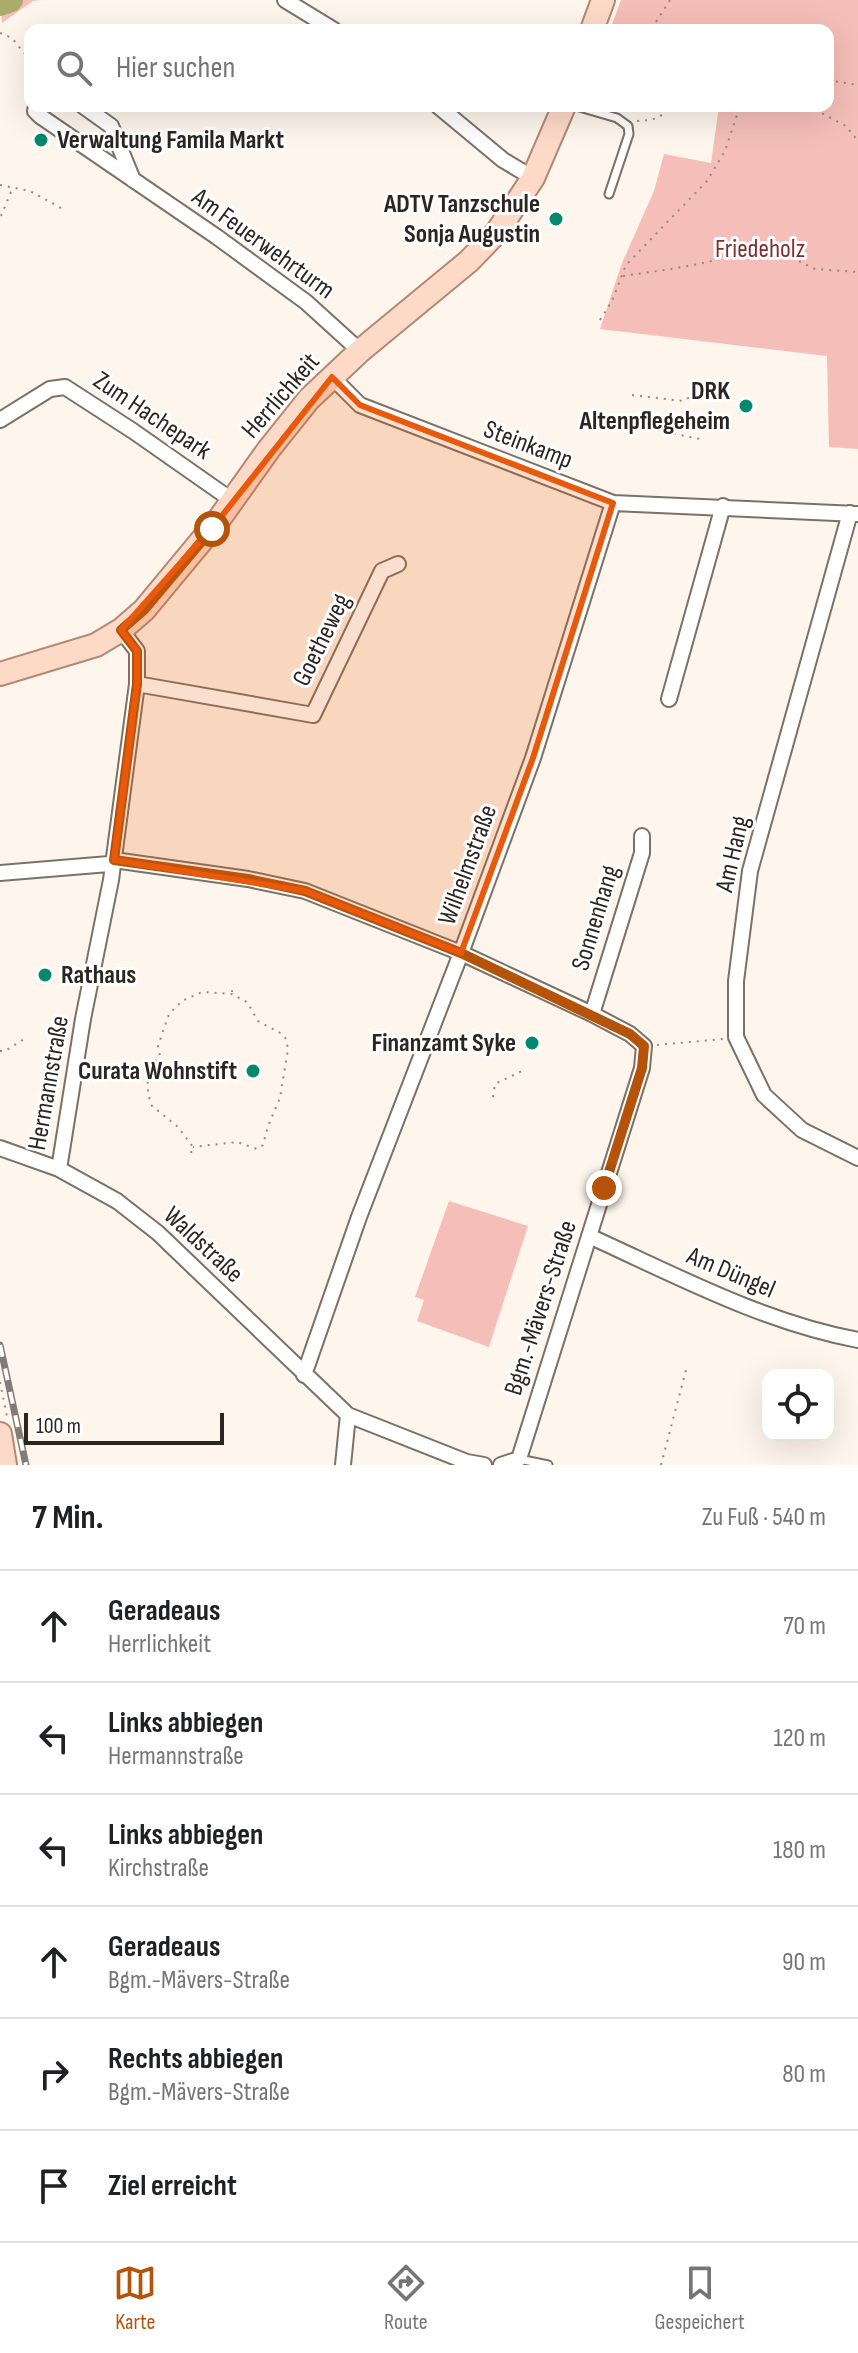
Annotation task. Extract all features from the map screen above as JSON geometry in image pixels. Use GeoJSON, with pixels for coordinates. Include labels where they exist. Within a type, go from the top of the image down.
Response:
{"type":"FeatureCollection","features":[{"type":"Feature","properties":{"kind":"main road"},"geometry":{"type":"LineString","coordinates":[[594,24],[603,0]]}},
{"type":"Feature","properties":{"kind":"main road","name":"Herrlichkeit"},"geometry":{"type":"LineString","coordinates":[[0,674],[96,645],[121,630],[144,610],[233,501],[309,399],[360,351],[469,261],[497,232],[533,178],[561,112]]}},
{"type":"Feature","properties":{"kind":"street"},"geometry":{"type":"LineString","coordinates":[[285,0],[324,24]]}},
{"type":"Feature","properties":{"kind":"street","name":"Am Feuerwehrturm"},"geometry":{"type":"LineString","coordinates":[[36,112],[306,302],[360,351]]}},
{"type":"Feature","properties":{"kind":"street"},"geometry":{"type":"LineString","coordinates":[[91,112],[111,126],[133,180]]}},
{"type":"Feature","properties":{"kind":"street"},"geometry":{"type":"LineString","coordinates":[[445,112],[503,160],[533,178]]}},
{"type":"Feature","properties":{"kind":"street","name":"Steinkamp"},"geometry":{"type":"LineString","coordinates":[[332,377],[360,405],[613,503],[854,513]]}},
{"type":"Feature","properties":{"kind":"street","name":"Zum Hachepark"},"geometry":{"type":"LineString","coordinates":[[0,420],[50,389],[65,387],[233,501]]}},
{"type":"Feature","properties":{"kind":"street","name":"Wilhelmstraße"},"geometry":{"type":"LineString","coordinates":[[304,1375],[359,1217],[533,758],[613,503]]}},
{"type":"Feature","properties":{"kind":"street"},"geometry":{"type":"LineString","coordinates":[[669,699],[723,506]]}},
{"type":"Feature","properties":{"kind":"street","name":"Am Hang"},"geometry":{"type":"LineString","coordinates":[[854,513],[750,871],[736,981],[736,1037],[764,1095],[802,1130],[858,1158]]}},
{"type":"Feature","properties":{"kind":"street","name":"Goetheweg"},"geometry":{"type":"LineString","coordinates":[[137,684],[313,715],[382,571],[398,564]]}},
{"type":"Feature","properties":{"kind":"street","name":"Hermannstraße"},"geometry":{"type":"LineString","coordinates":[[59,1169],[83,1019],[114,860],[137,684],[137,651],[121,630]]}},
{"type":"Feature","properties":{"kind":"street","name":"Sonnenhang"},"geometry":{"type":"LineString","coordinates":[[592,1014],[642,853],[642,836]]}},
{"type":"Feature","properties":{"kind":"street"},"geometry":{"type":"LineString","coordinates":[[0,873],[109,864],[114,860],[248,879],[305,891],[461,953],[592,1014],[630,1034],[644,1046]]}},
{"type":"Feature","properties":{"kind":"street","name":"Bgm.-Mävers-Straße"},"geometry":{"type":"LineString","coordinates":[[519,1459],[642,1068],[644,1046]]}},
{"type":"Feature","properties":{"kind":"street","name":"Waldstraße"},"geometry":{"type":"LineString","coordinates":[[0,1148],[59,1169],[117,1201],[158,1233],[348,1415],[467,1462],[484,1465]]}},
{"type":"Feature","properties":{"kind":"street","name":"Am Düngel"},"geometry":{"type":"LineString","coordinates":[[589,1236],[777,1319],[821,1333],[858,1340]]}},
{"type":"Feature","properties":{"kind":"street"},"geometry":{"type":"LineString","coordinates":[[343,1465],[348,1415]]}},
{"type":"Feature","properties":{"kind":"street"},"geometry":{"type":"LineString","coordinates":[[501,1465],[519,1459]]}},
{"type":"Feature","properties":{"kind":"lane"},"geometry":{"type":"LineString","coordinates":[[594,112],[625,122],[629,134],[609,194]]}},
{"type":"Feature","properties":{"kind":"lane"},"geometry":{"type":"LineString","coordinates":[[519,1459],[548,1465]]}},
{"type":"Feature","properties":{"kind":"path"},"geometry":{"type":"LineString","coordinates":[[656,24],[670,0]]}},
{"type":"Feature","properties":{"kind":"path"},"geometry":{"type":"LineString","coordinates":[[0,33],[12,38],[24,53]]}},
{"type":"Feature","properties":{"kind":"path"},"geometry":{"type":"LineString","coordinates":[[834,81],[858,85]]}},
{"type":"Feature","properties":{"kind":"path"},"geometry":{"type":"LineString","coordinates":[[625,122],[656,120],[665,112]]}},
{"type":"Feature","properties":{"kind":"path"},"geometry":{"type":"LineString","coordinates":[[600,320],[612,301],[626,265],[640,247],[707,181],[725,151],[738,112]]}},
{"type":"Feature","properties":{"kind":"path"},"geometry":{"type":"LineString","coordinates":[[819,112],[846,126],[858,141]]}},
{"type":"Feature","properties":{"kind":"path"},"geometry":{"type":"LineString","coordinates":[[0,185],[30,191],[61,208]]}},
{"type":"Feature","properties":{"kind":"path"},"geometry":{"type":"LineString","coordinates":[[1,216],[13,186]]}},
{"type":"Feature","properties":{"kind":"path"},"geometry":{"type":"LineString","coordinates":[[622,276],[711,262],[763,244],[815,269],[858,272]]}},
{"type":"Feature","properties":{"kind":"path"},"geometry":{"type":"LineString","coordinates":[[632,395],[683,401],[692,396]]}},
{"type":"Feature","properties":{"kind":"path"},"geometry":{"type":"LineString","coordinates":[[620,419],[636,426],[700,439]]}},
{"type":"Feature","properties":{"kind":"path"},"geometry":{"type":"LineString","coordinates":[[232,994],[233,984]]}},
{"type":"Feature","properties":{"kind":"path"},"geometry":{"type":"LineString","coordinates":[[202,992],[232,994],[247,1002],[258,1021],[286,1039],[288,1049],[280,1098],[263,1145],[257,1149],[237,1142],[193,1147],[178,1127],[151,1105],[148,1077],[151,1064],[160,1056],[158,1046],[172,1008],[202,992]]}},
{"type":"Feature","properties":{"kind":"path"},"geometry":{"type":"LineString","coordinates":[[644,1046],[736,1037]]}},
{"type":"Feature","properties":{"kind":"path"},"geometry":{"type":"LineString","coordinates":[[0,1051],[26,1038]]}},
{"type":"Feature","properties":{"kind":"path"},"geometry":{"type":"LineString","coordinates":[[493,1097],[495,1084],[526,1069]]}},
{"type":"Feature","properties":{"kind":"path"},"geometry":{"type":"LineString","coordinates":[[191,1153],[193,1147]]}},
{"type":"Feature","properties":{"kind":"path"},"geometry":{"type":"LineString","coordinates":[[661,1465],[686,1370]]}},
{"type":"Feature","properties":{"kind":"highlighted area"},"geometry":{"type":"Polygon","coordinates":[[[332,377],[360,405],[613,503],[533,758],[461,953],[305,891],[114,860],[137,684],[137,651],[121,630],[217,522],[332,377]]]}},
{"type":"Feature","properties":{"kind":"green space"},"geometry":{"type":"Polygon","coordinates":[[[0,0],[42,0],[33,1],[2,23],[0,0]]]}},
{"type":"Feature","properties":{"kind":"green space","name":"Friedeholz"},"geometry":{"type":"Polygon","coordinates":[[[621,0],[858,0],[858,449],[829,447],[827,356],[600,329],[622,263],[654,191],[664,154],[711,163],[718,112],[834,112],[834,24],[612,24],[621,0]]]}},
{"type":"Feature","properties":{"kind":"green space"},"geometry":{"type":"Polygon","coordinates":[[[449,1201],[528,1226],[489,1347],[417,1321],[424,1300],[415,1297],[449,1201]]]}},
{"type":"Feature","properties":{"kind":"waterway"},"geometry":{"type":"LineString","coordinates":[[0,4],[11,0]]}},
{"type":"Feature","properties":{"kind":"railway"},"geometry":{"type":"LineString","coordinates":[[0,1345],[26,1465]]}},
{"type":"Feature","properties":{"kind":"place","name":"Verwaltung Famila Markt"},"geometry":{"type":"Point","coordinates":[41,140]}},
{"type":"Feature","properties":{"kind":"place","name":"ADTV Tanzschule Sonja Augustin"},"geometry":{"type":"Point","coordinates":[556,219]}},
{"type":"Feature","properties":{"kind":"place","name":"DRK Altenpflegeheim"},"geometry":{"type":"Point","coordinates":[746,406]}},
{"type":"Feature","properties":{"kind":"place","name":"Rathaus"},"geometry":{"type":"Point","coordinates":[45,975]}},
{"type":"Feature","properties":{"kind":"place","name":"Finanzamt Syke"},"geometry":{"type":"Point","coordinates":[532,1043]}},
{"type":"Feature","properties":{"kind":"place","name":"Curata Wohnstift"},"geometry":{"type":"Point","coordinates":[253,1071]}},
{"type":"Feature","properties":{"kind":"route"},"geometry":{"type":"LineString","coordinates":[[212,529],[144,610],[121,630],[137,651],[137,684],[114,860],[248,879],[305,891],[461,953],[630,1034],[644,1046],[642,1068],[604,1188]]}}]}
